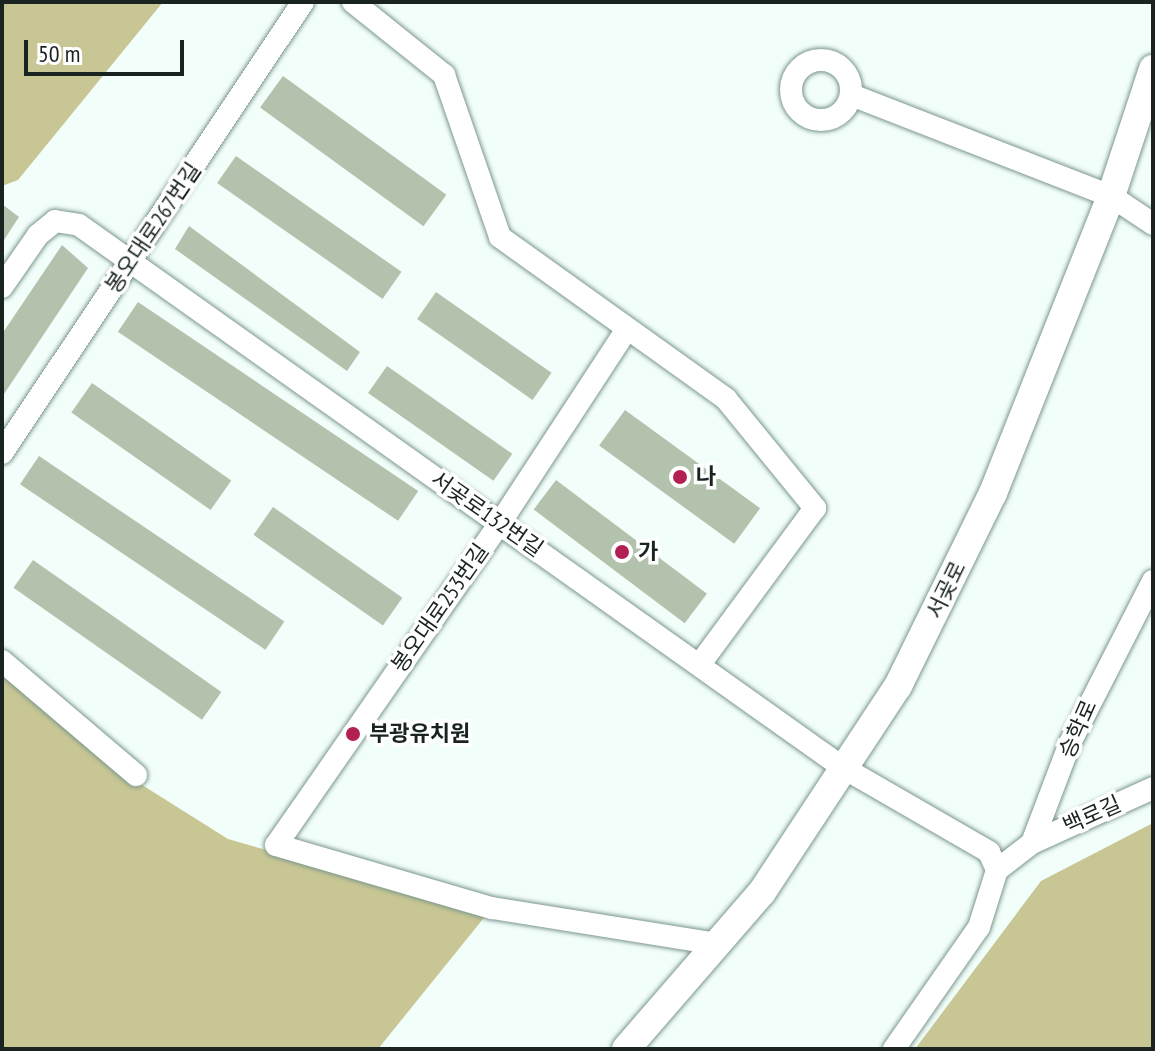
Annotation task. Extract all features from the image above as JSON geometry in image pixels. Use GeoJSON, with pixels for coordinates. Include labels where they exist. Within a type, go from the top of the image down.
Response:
{"type":"FeatureCollection","features":[{"type":"Feature","properties":{"kind":"main road","name":"서곶로"},"geometry":{"type":"LineString","coordinates":[[626,1049],[762,892],[898,686],[993,493],[1111,196],[1153,69]]}},
{"type":"Feature","properties":{"kind":"street","name":"봉오대로267번길"},"geometry":{"type":"LineString","coordinates":[[2,453],[303,2]]}},
{"type":"Feature","properties":{"kind":"street"},"geometry":{"type":"LineString","coordinates":[[353,2],[444,75],[500,237],[726,399],[815,508],[700,664]]}},
{"type":"Feature","properties":{"kind":"street"},"geometry":{"type":"LineString","coordinates":[[854,96],[1111,196],[1153,224]]}},
{"type":"Feature","properties":{"kind":"street","name":"서곶로132번길"},"geometry":{"type":"LineString","coordinates":[[2,287],[38,235],[55,221],[79,225],[842,767]]}},
{"type":"Feature","properties":{"kind":"street","name":"봉오대로253번길"},"geometry":{"type":"LineString","coordinates":[[627,329],[500,523],[276,845],[492,908],[718,944]]}},
{"type":"Feature","properties":{"kind":"street","name":"승학로"},"geometry":{"type":"LineString","coordinates":[[1032,843],[1070,743],[1153,581]]}},
{"type":"Feature","properties":{"kind":"street"},"geometry":{"type":"LineString","coordinates":[[2,661],[136,775]]}},
{"type":"Feature","properties":{"kind":"street"},"geometry":{"type":"LineString","coordinates":[[842,767],[989,852],[997,870]]}},
{"type":"Feature","properties":{"kind":"street","name":"백로길"},"geometry":{"type":"LineString","coordinates":[[1032,843],[1153,788]]}},
{"type":"Feature","properties":{"kind":"street"},"geometry":{"type":"LineString","coordinates":[[894,1049],[979,927],[997,870],[1032,843]]}},
{"type":"Feature","properties":{"kind":"shaded area"},"geometry":{"type":"Polygon","coordinates":[[[2,2],[163,2],[18,180],[2,186],[2,2]]]}},
{"type":"Feature","properties":{"kind":"shaded area"},"geometry":{"type":"Polygon","coordinates":[[[2,670],[131,778],[228,839],[487,914],[378,1049],[2,1049],[2,670]]]}},
{"type":"Feature","properties":{"kind":"shaded area"},"geometry":{"type":"Polygon","coordinates":[[[1153,823],[1153,1049],[915,1049],[1041,881],[1153,823]]]}},
{"type":"Feature","properties":{"kind":"building"},"geometry":{"type":"Polygon","coordinates":[[[283,76],[446,195],[423,226],[260,108],[283,76]]]}},
{"type":"Feature","properties":{"kind":"building"},"geometry":{"type":"Polygon","coordinates":[[[236,156],[401,272],[383,299],[217,183],[236,156]]]}},
{"type":"Feature","properties":{"kind":"building"},"geometry":{"type":"Polygon","coordinates":[[[2,204],[19,217],[2,243],[2,204]]]}},
{"type":"Feature","properties":{"kind":"building"},"geometry":{"type":"Polygon","coordinates":[[[189,226],[360,352],[347,371],[175,249],[189,226]]]}},
{"type":"Feature","properties":{"kind":"building"},"geometry":{"type":"Polygon","coordinates":[[[62,245],[88,268],[2,397],[2,334],[62,245]]]}},
{"type":"Feature","properties":{"kind":"building"},"geometry":{"type":"Polygon","coordinates":[[[436,292],[552,373],[533,400],[417,319],[436,292]]]}},
{"type":"Feature","properties":{"kind":"building"},"geometry":{"type":"Polygon","coordinates":[[[138,302],[418,491],[398,521],[118,332],[138,302]]]}},
{"type":"Feature","properties":{"kind":"building"},"geometry":{"type":"Polygon","coordinates":[[[387,366],[512,454],[493,481],[368,393],[387,366]]]}},
{"type":"Feature","properties":{"kind":"building"},"geometry":{"type":"Polygon","coordinates":[[[92,383],[231,481],[211,510],[71,412],[92,383]]]}},
{"type":"Feature","properties":{"kind":"building","name":"나"},"geometry":{"type":"Polygon","coordinates":[[[625,410],[760,508],[734,544],[599,446],[625,410]]]}},
{"type":"Feature","properties":{"kind":"building"},"geometry":{"type":"Polygon","coordinates":[[[39,456],[284,622],[265,650],[20,484],[39,456]]]}},
{"type":"Feature","properties":{"kind":"building","name":"가"},"geometry":{"type":"Polygon","coordinates":[[[556,480],[707,594],[685,623],[534,510],[556,480]]]}},
{"type":"Feature","properties":{"kind":"building"},"geometry":{"type":"Polygon","coordinates":[[[273,507],[402,598],[383,625],[253,535],[273,507]]]}},
{"type":"Feature","properties":{"kind":"building"},"geometry":{"type":"Polygon","coordinates":[[[33,560],[221,692],[202,720],[13,588],[33,560]]]}},
{"type":"Feature","properties":{"kind":"place","name":"나"},"geometry":{"type":"Point","coordinates":[680,477]}},
{"type":"Feature","properties":{"kind":"place","name":"가"},"geometry":{"type":"Point","coordinates":[622,552]}},
{"type":"Feature","properties":{"kind":"place","name":"부광유치원"},"geometry":{"type":"Point","coordinates":[353,734]}}]}
